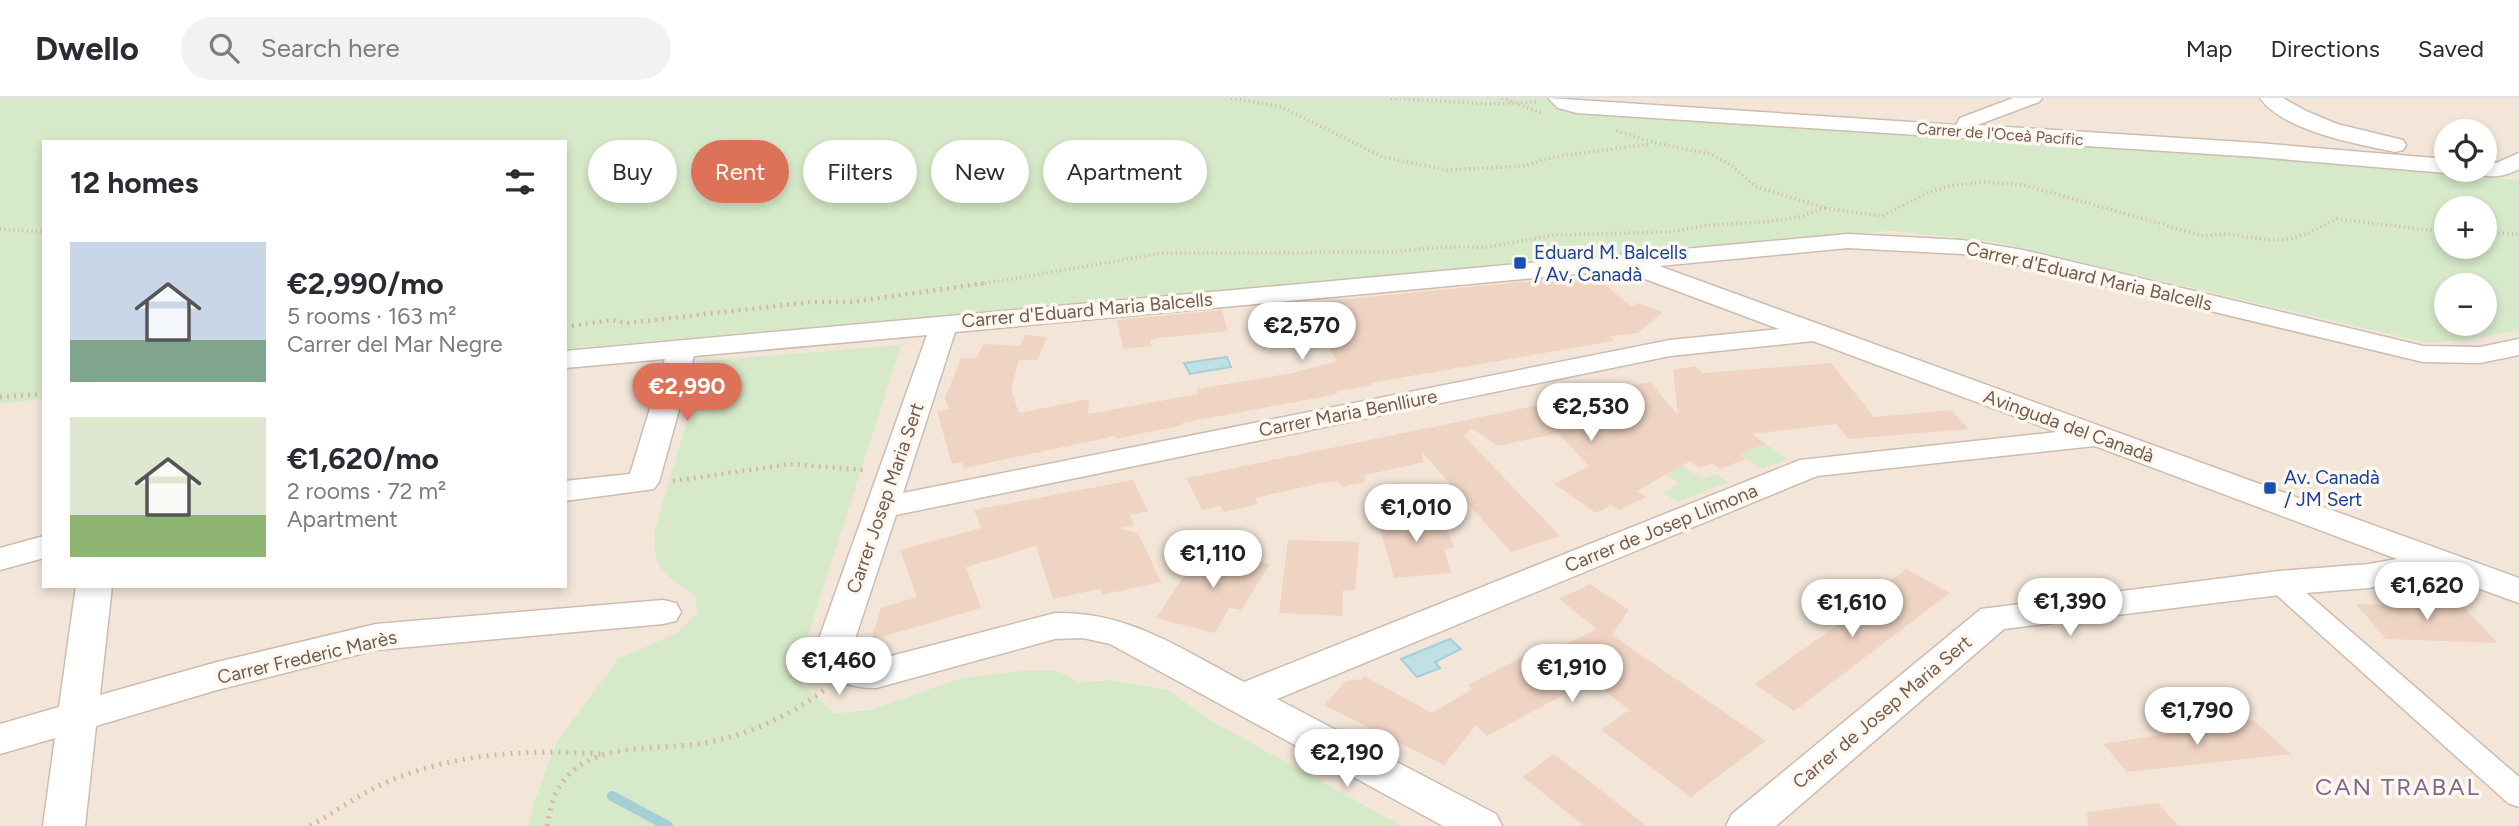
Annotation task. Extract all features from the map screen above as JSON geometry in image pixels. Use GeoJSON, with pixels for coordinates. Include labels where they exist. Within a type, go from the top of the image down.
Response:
{"type":"FeatureCollection","features":[{"type":"Feature","properties":{"kind":"street"},"geometry":{"type":"LineString","coordinates":[[1972,132],[1966,122],[2032,98]]}},
{"type":"Feature","properties":{"kind":"street"},"geometry":{"type":"LineString","coordinates":[[2270,98],[2290,114],[2340,131],[2434,153]]}},
{"type":"Feature","properties":{"kind":"street","name":"Carrer de l'Oceà Pacífic"},"geometry":{"type":"LineString","coordinates":[[1552,106],[1565,104],[1577,107],[2257,150],[2434,165]]}},
{"type":"Feature","properties":{"kind":"street"},"geometry":{"type":"LineString","coordinates":[[2497,164],[2516,166]]}},
{"type":"Feature","properties":{"kind":"street"},"geometry":{"type":"LineString","coordinates":[[2497,168],[2516,166]]}},
{"type":"Feature","properties":{"kind":"street","name":"Carrer d'Eduard Maria Balcells"},"geometry":{"type":"LineString","coordinates":[[567,360],[1849,240],[1962,247],[2023,258],[2423,354],[2480,355],[2519,347]]}},
{"type":"Feature","properties":{"kind":"street","name":"Avinguda del Canadà"},"geometry":{"type":"LineString","coordinates":[[1619,260],[2519,592]]}},
{"type":"Feature","properties":{"kind":"street","name":"Carrer Josep Maria Sert"},"geometry":{"type":"LineString","coordinates":[[944,324],[835,645],[836,659],[848,671],[876,674],[1055,626],[1083,625],[1120,633],[1242,698]]}},
{"type":"Feature","properties":{"kind":"street","name":"Carrer Maria Benlliure"},"geometry":{"type":"LineString","coordinates":[[883,507],[1671,348],[1814,333]]}},
{"type":"Feature","properties":{"kind":"street"},"geometry":{"type":"LineString","coordinates":[[567,491],[643,482],[682,350]]}},
{"type":"Feature","properties":{"kind":"street","name":"Carrer de Josep Llimona"},"geometry":{"type":"LineString","coordinates":[[1242,698],[1811,467],[2099,437]]}},
{"type":"Feature","properties":{"kind":"street"},"geometry":{"type":"LineString","coordinates":[[0,559],[42,548]]}},
{"type":"Feature","properties":{"kind":"street","name":"Carrer de Josep Maria Sert"},"geometry":{"type":"LineString","coordinates":[[1747,826],[1994,618],[2278,583],[2369,576],[2440,561]]}},
{"type":"Feature","properties":{"kind":"street"},"geometry":{"type":"LineString","coordinates":[[2278,583],[2519,795]]}},
{"type":"Feature","properties":{"kind":"street"},"geometry":{"type":"LineString","coordinates":[[64,826],[94,588]]}},
{"type":"Feature","properties":{"kind":"street","name":"Carrer Frederic Marès"},"geometry":{"type":"LineString","coordinates":[[0,739],[79,714],[376,637],[663,612]]}},
{"type":"Feature","properties":{"kind":"street"},"geometry":{"type":"LineString","coordinates":[[1242,698],[1481,826]]}},
{"type":"Feature","properties":{"kind":"path"},"geometry":{"type":"LineString","coordinates":[[1231,98],[1282,107],[1382,157],[1447,170],[1523,166],[1553,157],[1656,143]]}},
{"type":"Feature","properties":{"kind":"path"},"geometry":{"type":"LineString","coordinates":[[1391,98],[1438,103],[1552,106]]}},
{"type":"Feature","properties":{"kind":"path"},"geometry":{"type":"LineString","coordinates":[[1502,98],[1511,103]]}},
{"type":"Feature","properties":{"kind":"path"},"geometry":{"type":"LineString","coordinates":[[1606,128],[1656,143],[1710,154],[1731,165],[1755,186],[1825,208],[1882,216],[1892,214],[1933,191],[1967,183],[1996,181],[2024,185],[2204,236],[2226,234],[2270,240],[2289,239],[2301,237],[2342,219],[2392,228],[2434,231]]}},
{"type":"Feature","properties":{"kind":"path"},"geometry":{"type":"LineString","coordinates":[[567,327],[611,320],[628,323],[811,302],[885,299],[1163,253],[1394,252],[1440,247],[1488,247],[1555,235],[1670,232],[1707,225],[1764,222],[1799,217],[1825,208]]}},
{"type":"Feature","properties":{"kind":"path"},"geometry":{"type":"LineString","coordinates":[[0,229],[42,232]]}},
{"type":"Feature","properties":{"kind":"path"},"geometry":{"type":"LineString","coordinates":[[2497,233],[2519,234]]}},
{"type":"Feature","properties":{"kind":"path"},"geometry":{"type":"LineString","coordinates":[[0,397],[42,394]]}},
{"type":"Feature","properties":{"kind":"path"},"geometry":{"type":"LineString","coordinates":[[643,482],[689,480],[790,464],[877,471]]}},
{"type":"Feature","properties":{"kind":"path"},"geometry":{"type":"LineString","coordinates":[[821,681],[836,689]]}},
{"type":"Feature","properties":{"kind":"path"},"geometry":{"type":"LineString","coordinates":[[310,826],[382,784],[438,764],[495,753],[528,751],[602,754],[701,744],[744,733],[794,712],[829,687]]}},
{"type":"Feature","properties":{"kind":"path"},"geometry":{"type":"LineString","coordinates":[[547,826],[550,803],[560,781],[574,768],[602,754]]}},
{"type":"Feature","properties":{"kind":"shaded area"},"geometry":{"type":"Polygon","coordinates":[[[1545,98],[2519,98],[2519,180],[2497,178],[2497,119],[2434,119],[2434,172],[2256,156],[1574,111],[1555,107],[1545,98]]]}},
{"type":"Feature","properties":{"kind":"shaded area"},"geometry":{"type":"Polygon","coordinates":[[[1892,231],[1994,242],[2427,343],[2497,336],[2519,330],[2519,826],[1402,826],[1212,721],[1168,690],[1111,680],[1080,682],[1055,670],[961,678],[870,710],[835,713],[801,685],[556,743],[528,826],[0,826],[0,404],[42,399],[42,588],[567,588],[567,349],[1892,231]]]}},
{"type":"Feature","properties":{"kind":"green space"},"geometry":{"type":"Polygon","coordinates":[[[0,98],[1545,98],[1555,107],[1574,111],[2256,156],[2434,172],[2434,182],[2497,182],[2497,178],[2519,180],[2519,330],[2497,334],[2497,273],[2434,273],[2434,336],[2488,336],[2427,343],[1994,242],[1892,231],[567,349],[567,140],[42,140],[42,399],[0,404],[0,98]]]}},
{"type":"Feature","properties":{"kind":"green space"},"geometry":{"type":"Polygon","coordinates":[[[901,345],[798,666],[802,685],[835,713],[870,710],[961,678],[1022,671],[1055,670],[1080,682],[1111,680],[1168,690],[1212,721],[1402,826],[528,826],[556,743],[618,659],[677,633],[697,613],[695,596],[668,576],[658,563],[655,529],[705,361],[901,345]]]}},
{"type":"Feature","properties":{"kind":"green space"},"geometry":{"type":"Polygon","coordinates":[[[1766,444],[1787,459],[1762,469],[1740,454],[1766,444]]]}},
{"type":"Feature","properties":{"kind":"green space"},"geometry":{"type":"Polygon","coordinates":[[[1670,458],[1703,479],[1716,474],[1728,482],[1678,502],[1663,493],[1679,483],[1652,466],[1670,458]]]}},
{"type":"Feature","properties":{"kind":"water"},"geometry":{"type":"Polygon","coordinates":[[[1227,357],[1231,367],[1190,374],[1184,363],[1227,357]]]}},
{"type":"Feature","properties":{"kind":"water"},"geometry":{"type":"Polygon","coordinates":[[[1450,639],[1461,649],[1435,662],[1440,668],[1417,677],[1401,659],[1450,639]]]}},
{"type":"Feature","properties":{"kind":"building"},"geometry":{"type":"Polygon","coordinates":[[[1593,275],[1632,307],[1637,303],[1663,312],[1638,333],[1610,336],[1614,341],[1370,383],[1372,385],[1336,391],[1338,394],[964,468],[962,462],[952,464],[937,411],[949,409],[945,398],[961,358],[976,358],[984,344],[1020,346],[1025,335],[1047,337],[1038,360],[1019,360],[1011,389],[1019,413],[1089,399],[1088,414],[1198,394],[1196,389],[1293,373],[1337,361],[1305,303],[1551,279],[1554,282],[1593,275]]]}},
{"type":"Feature","properties":{"kind":"building"},"geometry":{"type":"Polygon","coordinates":[[[1222,310],[1228,331],[1158,338],[1150,340],[1152,346],[1123,349],[1117,320],[1222,310]]]}},
{"type":"Feature","properties":{"kind":"building"},"geometry":{"type":"Polygon","coordinates":[[[1831,363],[1874,417],[1951,410],[1969,429],[1848,439],[1836,424],[1752,434],[1766,444],[1740,454],[1746,459],[1720,469],[1713,463],[1699,468],[1690,461],[1637,491],[1646,497],[1619,510],[1611,505],[1596,513],[1554,484],[1589,466],[1558,433],[1498,446],[1471,428],[1464,436],[1560,536],[1511,552],[1421,451],[1424,462],[1365,473],[1364,482],[1343,487],[1338,481],[1321,483],[1255,498],[1258,504],[1224,512],[1220,506],[1202,510],[1186,478],[1650,382],[1678,415],[1673,370],[1695,366],[1703,373],[1831,363]]]}},
{"type":"Feature","properties":{"kind":"building"},"geometry":{"type":"Polygon","coordinates":[[[1133,480],[1148,511],[1130,515],[1134,525],[1119,528],[1138,533],[1161,582],[1102,595],[1100,589],[1053,599],[1036,546],[966,567],[981,608],[871,640],[881,608],[917,597],[900,550],[981,528],[974,510],[1133,480]]]}},
{"type":"Feature","properties":{"kind":"building"},"geometry":{"type":"Polygon","coordinates":[[[1441,511],[1454,548],[1444,549],[1451,573],[1394,578],[1377,517],[1441,511]]]}},
{"type":"Feature","properties":{"kind":"building"},"geometry":{"type":"Polygon","coordinates":[[[1288,540],[1359,542],[1355,590],[1343,590],[1342,616],[1279,613],[1288,540]]]}},
{"type":"Feature","properties":{"kind":"building"},"geometry":{"type":"Polygon","coordinates":[[[1203,548],[1270,564],[1241,610],[1229,608],[1215,633],[1156,618],[1203,548]]]}},
{"type":"Feature","properties":{"kind":"building"},"geometry":{"type":"Polygon","coordinates":[[[1906,569],[1950,593],[1794,711],[1754,684],[1842,622],[1838,619],[1906,569]]]}},
{"type":"Feature","properties":{"kind":"building"},"geometry":{"type":"Polygon","coordinates":[[[1590,584],[1629,610],[1612,635],[1766,741],[1691,797],[1601,730],[1629,710],[1591,680],[1487,736],[1476,725],[1444,765],[1324,705],[1346,681],[1362,679],[1364,676],[1432,713],[1472,689],[1468,685],[1526,655],[1531,657],[1547,649],[1549,652],[1597,629],[1559,599],[1590,584]]]}},
{"type":"Feature","properties":{"kind":"building"},"geometry":{"type":"Polygon","coordinates":[[[2409,601],[2460,603],[2498,643],[2386,639],[2356,604],[2414,606],[2409,601]]]}},
{"type":"Feature","properties":{"kind":"building"},"geometry":{"type":"Polygon","coordinates":[[[2253,720],[2291,754],[2127,772],[2103,744],[2253,720]]]}},
{"type":"Feature","properties":{"kind":"building"},"geometry":{"type":"Polygon","coordinates":[[[1554,754],[1647,826],[1584,826],[1523,777],[1554,754]]]}},
{"type":"Feature","properties":{"kind":"building"},"geometry":{"type":"Polygon","coordinates":[[[2158,803],[2178,826],[2088,826],[2087,812],[2158,803]]]}},
{"type":"Feature","properties":{"kind":"waterway"},"geometry":{"type":"LineString","coordinates":[[612,796],[668,826]]}},
{"type":"Feature","properties":{"kind":"place","name":"Eduard M. Balcells / Av, Canadà"},"geometry":{"type":"Point","coordinates":[1520,263]}},
{"type":"Feature","properties":{"kind":"place","name":"Av. Canadà / JM Sert"},"geometry":{"type":"Point","coordinates":[2270,488]}},
{"type":"Feature","properties":{"kind":"district","name":"CAN TRABAL"},"geometry":{"type":"Point","coordinates":[2398,786]}}]}
